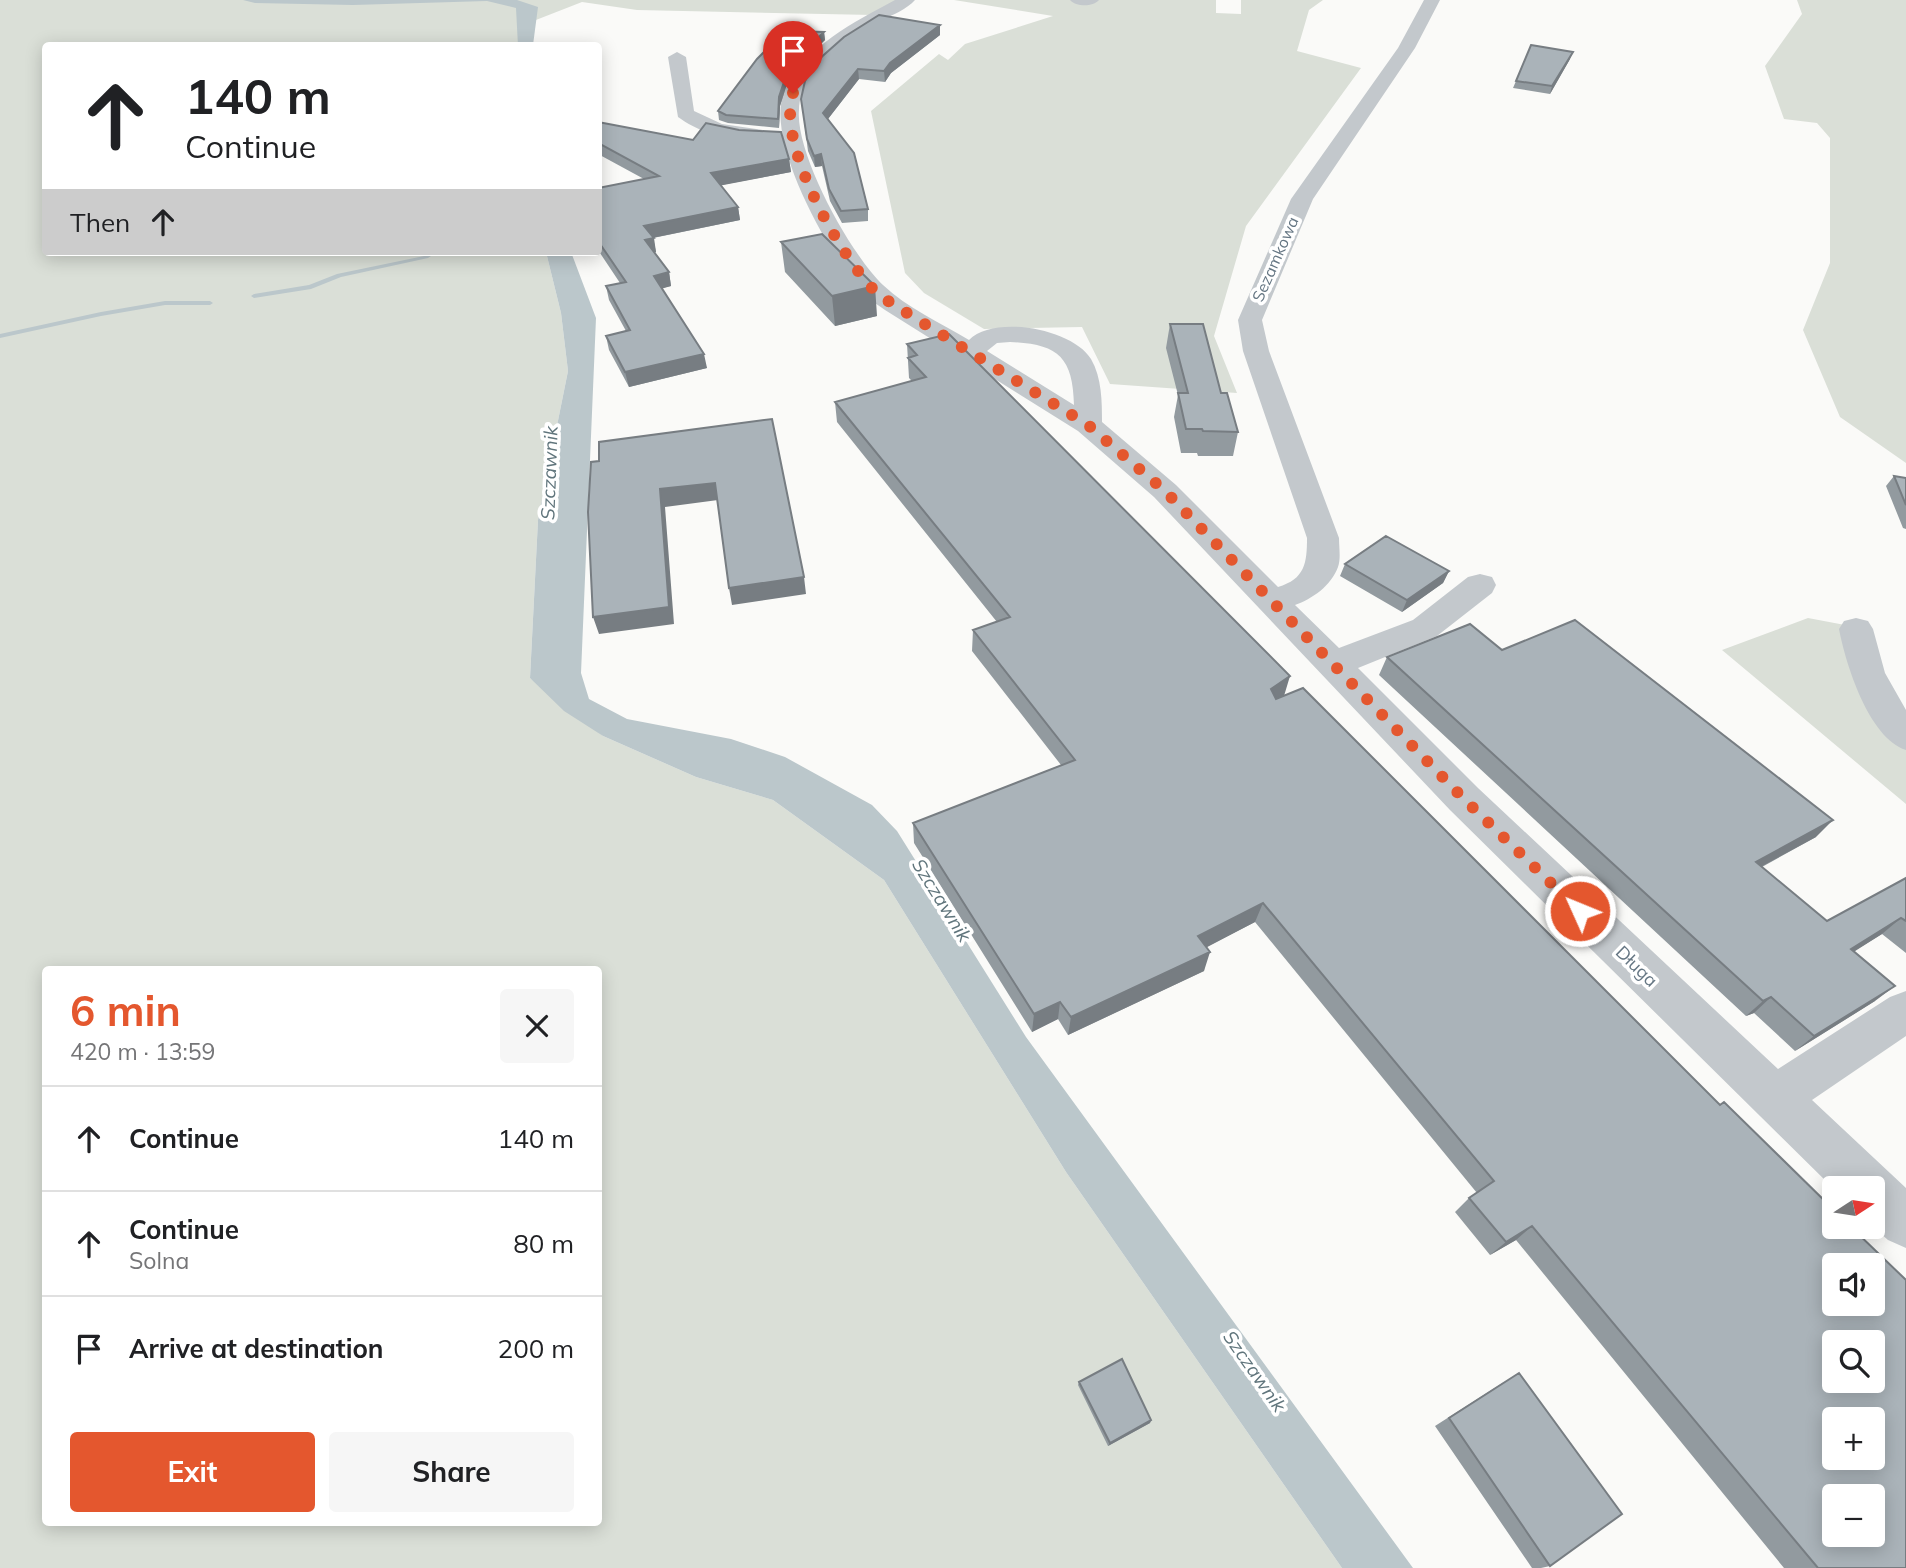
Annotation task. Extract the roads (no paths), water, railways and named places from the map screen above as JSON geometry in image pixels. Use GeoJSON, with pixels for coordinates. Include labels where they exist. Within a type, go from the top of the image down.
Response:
{"type":"FeatureCollection","features":[{"type":"Feature","properties":{"kind":"street","name":"Długa"},"geometry":{"type":"LineString","coordinates":[[907,0],[849,33],[820,54],[789,103],[793,136],[817,205],[833,235],[873,289],[894,305],[1088,425],[1143,472],[1464,799],[1856,1176]]}},
{"type":"Feature","properties":{"kind":"street"},"geometry":{"type":"LineString","coordinates":[[1078,0],[1091,0]]}},
{"type":"Feature","properties":{"kind":"street","name":"Sezamkowa"},"geometry":{"type":"LineString","coordinates":[[1272,601],[1302,591],[1323,566],[1323,538],[1256,351],[1250,320],[1302,199],[1406,48],[1432,0]]}},
{"type":"Feature","properties":{"kind":"street"},"geometry":{"type":"LineString","coordinates":[[677,57],[685,113],[697,122],[739,133],[793,136]]}},
{"type":"Feature","properties":{"kind":"street"},"geometry":{"type":"LineString","coordinates":[[965,348],[1004,334],[1027,335],[1057,343],[1074,352],[1080,362],[1087,392],[1088,425]]}},
{"type":"Feature","properties":{"kind":"street"},"geometry":{"type":"LineString","coordinates":[[1333,664],[1424,628],[1480,585]]}},
{"type":"Feature","properties":{"kind":"street"},"geometry":{"type":"LineString","coordinates":[[1857,629],[1861,657],[1869,680],[1906,736]]}},
{"type":"Feature","properties":{"kind":"street"},"geometry":{"type":"LineString","coordinates":[[1774,1098],[1906,1011]]}},
{"type":"Feature","properties":{"kind":"street","name":"Długa"},"geometry":{"type":"LineString","coordinates":[[1885,1203],[1906,1222]]}},
{"type":"Feature","properties":{"kind":"water"},"geometry":{"type":"Polygon","coordinates":[[[243,0],[517,0],[538,7],[533,42],[518,42],[516,8],[487,1],[353,5],[255,3],[243,0]]]}},
{"type":"Feature","properties":{"kind":"water","name":"Szczawnik"},"geometry":{"type":"Polygon","coordinates":[[[547,256],[573,256],[596,318],[581,673],[589,699],[627,719],[731,739],[785,757],[872,805],[897,831],[1026,1037],[1413,1568],[1342,1568],[1066,1172],[884,880],[773,800],[696,777],[603,736],[564,711],[530,678],[538,520],[568,371],[561,313],[547,256]]]}},
{"type":"Feature","properties":{"kind":"waterway"},"geometry":{"type":"LineString","coordinates":[[254,296],[311,287],[339,275],[428,256]]}},
{"type":"Feature","properties":{"kind":"waterway"},"geometry":{"type":"LineString","coordinates":[[0,336],[165,303],[210,303]]}}]}
